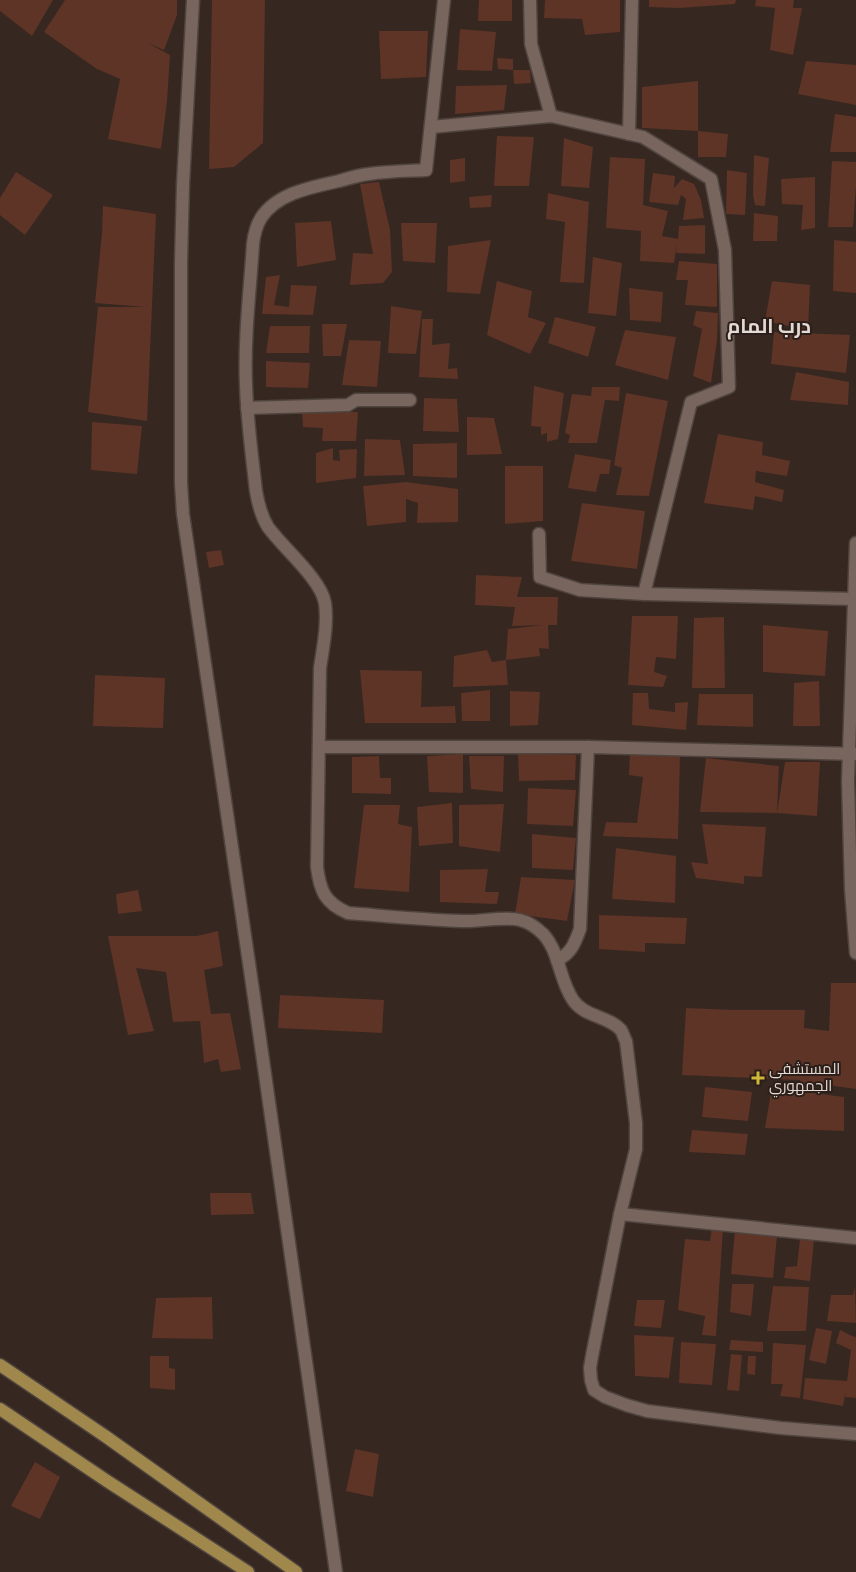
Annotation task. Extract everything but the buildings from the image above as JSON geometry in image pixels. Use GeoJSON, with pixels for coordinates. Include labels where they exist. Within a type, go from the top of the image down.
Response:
{"type":"FeatureCollection","features":[{"type":"Feature","properties":{"kind":"main road"},"geometry":{"type":"LineString","coordinates":[[0,1365],[105,1436],[296,1572]]}},
{"type":"Feature","properties":{"kind":"main road"},"geometry":{"type":"LineString","coordinates":[[0,1409],[248,1572]]}},
{"type":"Feature","properties":{"kind":"street"},"geometry":{"type":"LineString","coordinates":[[193,0],[182,263],[181,484],[183,514],[336,1572]]}},
{"type":"Feature","properties":{"kind":"street"},"geometry":{"type":"LineString","coordinates":[[444,0],[426,170],[367,174],[310,188],[282,199],[261,218],[255,231],[253,244],[246,362],[247,408],[256,491],[262,515],[268,526],[315,584],[325,602],[325,636],[320,668],[317,867],[321,890],[336,908],[348,913],[452,921],[520,920],[531,925],[552,946],[573,1000],[586,1011],[621,1030],[626,1041],[637,1137],[590,1368],[594,1390],[604,1398],[647,1411],[780,1428],[856,1434]]}},
{"type":"Feature","properties":{"kind":"street"},"geometry":{"type":"LineString","coordinates":[[530,0],[531,44],[551,116]]}},
{"type":"Feature","properties":{"kind":"street"},"geometry":{"type":"LineString","coordinates":[[629,134],[632,0]]}},
{"type":"Feature","properties":{"kind":"street"},"geometry":{"type":"LineString","coordinates":[[431,127],[551,116],[643,137],[711,179],[725,250],[729,387],[691,402],[644,594]]}},
{"type":"Feature","properties":{"kind":"street"},"geometry":{"type":"LineString","coordinates":[[247,408],[348,405],[356,400],[410,400]]}},
{"type":"Feature","properties":{"kind":"street"},"geometry":{"type":"LineString","coordinates":[[539,534],[540,577],[580,590],[644,594],[854,599]]}},
{"type":"Feature","properties":{"kind":"street"},"geometry":{"type":"LineString","coordinates":[[856,543],[853,754],[848,781],[851,890],[856,954]]}},
{"type":"Feature","properties":{"kind":"street"},"geometry":{"type":"LineString","coordinates":[[319,747],[588,747],[853,754]]}},
{"type":"Feature","properties":{"kind":"street"},"geometry":{"type":"LineString","coordinates":[[557,960],[570,950],[580,929],[588,747]]}},
{"type":"Feature","properties":{"kind":"street"},"geometry":{"type":"LineString","coordinates":[[620,1214],[856,1238]]}},
{"type":"Feature","properties":{"kind":"place","name":"المستشفى الجمهوري"},"geometry":{"type":"Point","coordinates":[758,1078]}},
{"type":"Feature","properties":{"kind":"district","name":"درب المام"},"geometry":{"type":"Point","coordinates":[769,326]}}]}
